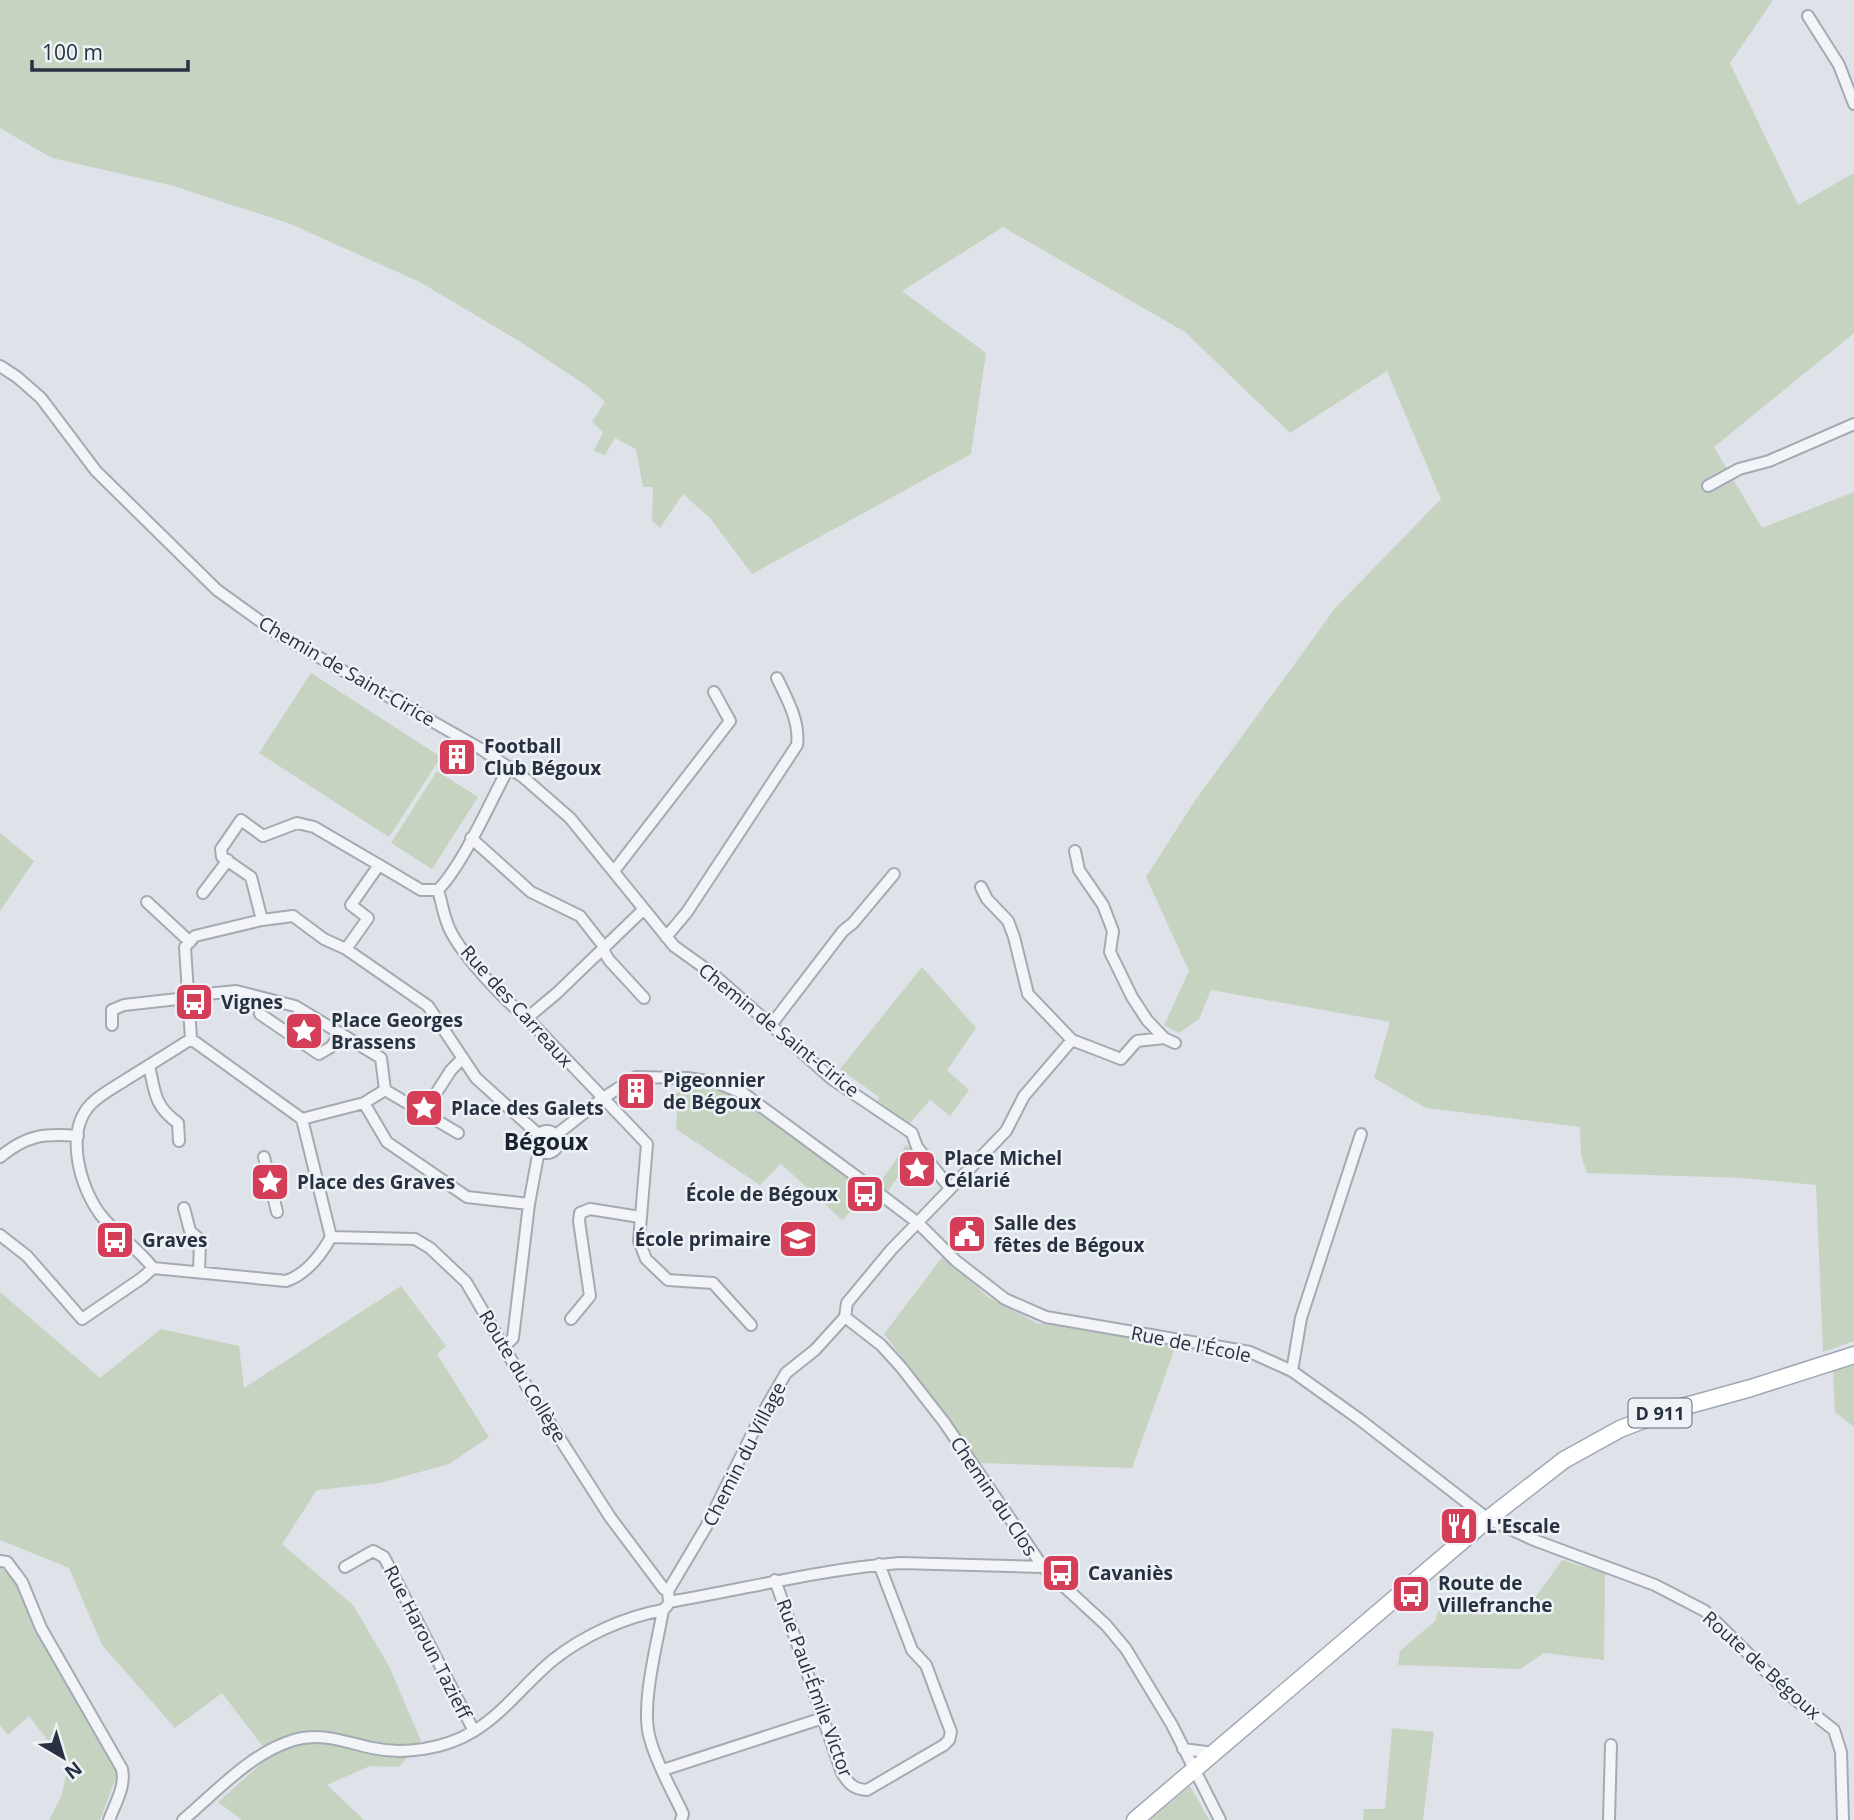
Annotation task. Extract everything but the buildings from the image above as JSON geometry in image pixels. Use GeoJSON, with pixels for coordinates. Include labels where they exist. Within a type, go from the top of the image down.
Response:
{"type":"FeatureCollection","features":[{"type":"Feature","properties":{"kind":"main road","name":"D 911"},"geometry":{"type":"LineString","coordinates":[[1135,1820],[1488,1519],[1564,1460],[1620,1429],[1664,1412],[1854,1355]]}},
{"type":"Feature","properties":{"kind":"street"},"geometry":{"type":"LineString","coordinates":[[1808,16],[1839,65],[1854,104]]}},
{"type":"Feature","properties":{"kind":"street","name":"Chemin de Saint-Cirice"},"geometry":{"type":"LineString","coordinates":[[0,366],[41,398],[96,471],[217,590],[278,634],[481,749],[548,797],[570,818],[674,946],[713,974],[832,1079],[912,1133],[917,1147],[950,1188]]}},
{"type":"Feature","properties":{"kind":"street"},"geometry":{"type":"LineString","coordinates":[[1708,486],[1739,469],[1769,461],[1854,424]]}},
{"type":"Feature","properties":{"kind":"street"},"geometry":{"type":"LineString","coordinates":[[666,937],[687,912],[797,745],[799,734],[794,716],[777,678]]}},
{"type":"Feature","properties":{"kind":"street"},"geometry":{"type":"LineString","coordinates":[[614,871],[730,722],[714,692]]}},
{"type":"Feature","properties":{"kind":"street"},"geometry":{"type":"LineString","coordinates":[[262,920],[251,877],[222,857],[221,849],[241,820],[263,836],[297,823],[314,827],[421,890],[438,890],[471,838],[509,767]]}},
{"type":"Feature","properties":{"kind":"street"},"geometry":{"type":"LineString","coordinates":[[471,838],[531,892],[580,916],[597,934],[609,960],[644,998]]}},
{"type":"Feature","properties":{"kind":"street"},"geometry":{"type":"LineString","coordinates":[[1075,852],[1079,870],[1103,905],[1113,931],[1110,951],[1132,997],[1147,1020],[1164,1038],[1175,1043]]}},
{"type":"Feature","properties":{"kind":"street"},"geometry":{"type":"LineString","coordinates":[[202,893],[228,860]]}},
{"type":"Feature","properties":{"kind":"street"},"geometry":{"type":"LineString","coordinates":[[346,949],[368,918],[351,905],[379,865]]}},
{"type":"Feature","properties":{"kind":"street"},"geometry":{"type":"LineString","coordinates":[[771,1025],[843,931],[853,923],[894,874]]}},
{"type":"Feature","properties":{"kind":"street"},"geometry":{"type":"LineString","coordinates":[[981,887],[987,899],[1008,921],[1028,994],[1072,1040],[1121,1059],[1137,1041],[1164,1038]]}},
{"type":"Feature","properties":{"kind":"street","name":"Rue des Carreaux"},"geometry":{"type":"LineString","coordinates":[[438,890],[450,931],[462,948],[508,1002],[527,1017],[647,1143],[639,1241],[646,1259],[668,1280],[713,1283],[751,1325]]}},
{"type":"Feature","properties":{"kind":"street"},"geometry":{"type":"LineString","coordinates":[[147,902],[190,942]]}},
{"type":"Feature","properties":{"kind":"street"},"geometry":{"type":"LineString","coordinates":[[527,1017],[557,993],[643,910]]}},
{"type":"Feature","properties":{"kind":"street"},"geometry":{"type":"LineString","coordinates":[[0,1235],[27,1256],[82,1319],[153,1268],[286,1281],[299,1276],[324,1250],[331,1237],[302,1119],[191,1040],[186,947],[195,936],[262,920],[293,916],[428,1006],[476,1077],[538,1134]]}},
{"type":"Feature","properties":{"kind":"street"},"geometry":{"type":"LineString","coordinates":[[112,1025],[112,1010],[124,1005],[236,991],[295,1006],[381,1058],[385,1090]]}},
{"type":"Feature","properties":{"kind":"street"},"geometry":{"type":"LineString","coordinates":[[261,999],[260,1014],[319,1054],[331,1046],[340,1035]]}},
{"type":"Feature","properties":{"kind":"street"},"geometry":{"type":"LineString","coordinates":[[153,1268],[101,1214],[86,1190],[78,1168],[78,1136],[85,1113],[91,1104],[191,1040]]}},
{"type":"Feature","properties":{"kind":"street","name":"Chemin du Village"},"geometry":{"type":"LineString","coordinates":[[667,1601],[786,1373],[815,1350],[845,1317],[847,1303],[891,1250],[1006,1130],[1024,1096],[1072,1040]]}},
{"type":"Feature","properties":{"kind":"street"},"geometry":{"type":"LineString","coordinates":[[424,1112],[451,1070],[463,1058]]}},
{"type":"Feature","properties":{"kind":"street"},"geometry":{"type":"LineString","coordinates":[[149,1065],[158,1105],[178,1123],[179,1141]]}},
{"type":"Feature","properties":{"kind":"street","name":"Rue de l'École"},"geometry":{"type":"LineString","coordinates":[[556,1135],[603,1098],[636,1077],[687,1078],[715,1082],[743,1093],[918,1223],[956,1261],[1005,1299],[1046,1317],[1251,1352],[1292,1371],[1488,1519]]}},
{"type":"Feature","properties":{"kind":"street"},"geometry":{"type":"LineString","coordinates":[[302,1119],[364,1103],[385,1090]]}},
{"type":"Feature","properties":{"kind":"street"},"geometry":{"type":"LineString","coordinates":[[385,1090],[457,1133]]}},
{"type":"Feature","properties":{"kind":"street"},"geometry":{"type":"LineString","coordinates":[[364,1103],[387,1142],[467,1197],[530,1204]]}},
{"type":"Feature","properties":{"kind":"street"},"geometry":{"type":"LineString","coordinates":[[504,1347],[513,1338],[535,1163],[539,1150],[536,1139],[538,1134],[547,1130],[556,1135],[557,1145],[554,1150],[550,1153],[539,1150]]}},
{"type":"Feature","properties":{"kind":"street"},"geometry":{"type":"LineString","coordinates":[[0,1157],[13,1146],[30,1138],[50,1133],[78,1136]]}},
{"type":"Feature","properties":{"kind":"street"},"geometry":{"type":"LineString","coordinates":[[1292,1371],[1301,1318],[1361,1134]]}},
{"type":"Feature","properties":{"kind":"street"},"geometry":{"type":"LineString","coordinates":[[264,1157],[277,1212]]}},
{"type":"Feature","properties":{"kind":"street"},"geometry":{"type":"LineString","coordinates":[[184,1208],[190,1231],[200,1241],[199,1272]]}},
{"type":"Feature","properties":{"kind":"street"},"geometry":{"type":"LineString","coordinates":[[571,1319],[590,1296],[580,1213],[590,1209],[640,1217]]}},
{"type":"Feature","properties":{"kind":"street","name":"Route du Collège"},"geometry":{"type":"LineString","coordinates":[[331,1237],[415,1240],[430,1248],[466,1282],[610,1517],[664,1589],[667,1601]]}},
{"type":"Feature","properties":{"kind":"street","name":"Chemin du Clos"},"geometry":{"type":"LineString","coordinates":[[845,1317],[881,1345],[913,1382],[944,1422],[1043,1567],[1106,1625],[1126,1649],[1172,1725],[1220,1820]]}},
{"type":"Feature","properties":{"kind":"street","name":"Route de Bégoux"},"geometry":{"type":"LineString","coordinates":[[1488,1519],[1534,1540],[1654,1585],[1704,1611],[1792,1697],[1834,1730],[1841,1752],[1843,1820]]}},
{"type":"Feature","properties":{"kind":"street","name":"Rue Haroun Tazieff"},"geometry":{"type":"LineString","coordinates":[[345,1567],[373,1551],[384,1557],[474,1731]]}},
{"type":"Feature","properties":{"kind":"street"},"geometry":{"type":"LineString","coordinates":[[0,1561],[7,1562],[22,1582],[41,1628],[122,1769],[124,1778],[109,1820]]}},
{"type":"Feature","properties":{"kind":"street"},"geometry":{"type":"LineString","coordinates":[[183,1820],[266,1749],[296,1739],[326,1736],[400,1752],[442,1745],[474,1731],[508,1704],[553,1660],[592,1635],[646,1613],[667,1601],[775,1580],[879,1564],[1043,1567]]}},
{"type":"Feature","properties":{"kind":"street","name":"Rue Paul-Émile Victor"},"geometry":{"type":"LineString","coordinates":[[775,1580],[842,1773],[857,1790],[867,1790],[949,1740],[951,1732],[926,1665],[912,1650],[879,1564]]}},
{"type":"Feature","properties":{"kind":"street"},"geometry":{"type":"LineString","coordinates":[[667,1601],[650,1687],[647,1724],[650,1740],[683,1814],[681,1820]]}},
{"type":"Feature","properties":{"kind":"street"},"geometry":{"type":"LineString","coordinates":[[663,1770],[823,1718]]}},
{"type":"Feature","properties":{"kind":"street"},"geometry":{"type":"LineString","coordinates":[[1609,1820],[1611,1745]]}},
{"type":"Feature","properties":{"kind":"street"},"geometry":{"type":"LineString","coordinates":[[1184,1748],[1214,1753]]}},
{"type":"Feature","properties":{"kind":"street"},"geometry":{"type":"LineString","coordinates":[[1842,1794],[1854,1793]]}},
{"type":"Feature","properties":{"kind":"green space"},"geometry":{"type":"Polygon","coordinates":[[[0,0],[1773,0],[1730,63],[1798,205],[1854,173],[1854,333],[1714,447],[1762,528],[1854,492],[1854,1341],[1823,1352],[1816,1185],[1743,1178],[1587,1173],[1581,1156],[1580,1127],[1426,1108],[1374,1078],[1390,1022],[1211,990],[1199,1019],[1179,1033],[1164,1025],[1189,971],[1146,877],[1194,802],[1336,607],[1441,499],[1387,371],[1290,433],[1185,332],[1003,227],[902,291],[986,353],[971,454],[752,574],[710,518],[683,494],[660,528],[652,521],[653,487],[643,487],[636,449],[615,438],[605,455],[594,451],[603,432],[592,422],[605,402],[587,386],[519,341],[420,282],[288,223],[170,185],[52,158],[0,128],[0,0]]]}},
{"type":"Feature","properties":{"kind":"green space"},"geometry":{"type":"Polygon","coordinates":[[[311,673],[441,757],[389,837],[259,753],[311,673]]]}},
{"type":"Feature","properties":{"kind":"green space"},"geometry":{"type":"Polygon","coordinates":[[[437,771],[478,797],[432,869],[391,843],[437,771]]]}},
{"type":"Feature","properties":{"kind":"green space"},"geometry":{"type":"Polygon","coordinates":[[[0,833],[34,861],[0,911],[0,833]]]}},
{"type":"Feature","properties":{"kind":"green space"},"geometry":{"type":"Polygon","coordinates":[[[922,967],[976,1028],[947,1070],[969,1090],[950,1116],[930,1100],[909,1124],[877,1101],[879,1097],[840,1069],[922,967]]]}},
{"type":"Feature","properties":{"kind":"green space"},"geometry":{"type":"Polygon","coordinates":[[[693,1086],[730,1093],[746,1102],[871,1192],[842,1220],[781,1164],[760,1185],[676,1129],[678,1100],[673,1094],[693,1086]]]}},
{"type":"Feature","properties":{"kind":"green space"},"geometry":{"type":"Polygon","coordinates":[[[906,1145],[916,1151],[888,1191],[879,1184],[906,1145]]]}},
{"type":"Feature","properties":{"kind":"green space"},"geometry":{"type":"Polygon","coordinates":[[[943,1256],[988,1297],[1037,1323],[1176,1345],[1132,1468],[981,1463],[884,1334],[943,1256]]]}},
{"type":"Feature","properties":{"kind":"green space"},"geometry":{"type":"Polygon","coordinates":[[[401,1286],[446,1346],[437,1354],[489,1437],[449,1464],[380,1483],[317,1490],[282,1544],[353,1605],[389,1666],[421,1741],[399,1767],[370,1766],[327,1785],[364,1820],[242,1820],[218,1802],[270,1756],[222,1693],[175,1728],[102,1645],[69,1568],[0,1540],[0,1292],[100,1378],[161,1329],[239,1346],[244,1388],[401,1286]]]}},
{"type":"Feature","properties":{"kind":"green space"},"geometry":{"type":"Polygon","coordinates":[[[1854,1364],[1854,1427],[1835,1412],[1833,1369],[1854,1364]]]}},
{"type":"Feature","properties":{"kind":"green space"},"geometry":{"type":"Polygon","coordinates":[[[1562,1560],[1605,1573],[1604,1660],[1544,1653],[1520,1669],[1398,1665],[1400,1651],[1435,1621],[1439,1609],[1503,1614],[1533,1601],[1562,1560]]]}},
{"type":"Feature","properties":{"kind":"green space"},"geometry":{"type":"Polygon","coordinates":[[[0,1567],[12,1578],[118,1772],[100,1820],[49,1820],[61,1797],[68,1767],[29,1716],[8,1735],[0,1725],[0,1567]]]}},
{"type":"Feature","properties":{"kind":"green space"},"geometry":{"type":"Polygon","coordinates":[[[1392,1728],[1434,1732],[1423,1820],[1363,1820],[1364,1809],[1385,1809],[1392,1728]]]}},
{"type":"Feature","properties":{"kind":"green space"},"geometry":{"type":"Polygon","coordinates":[[[1190,1786],[1209,1820],[1150,1820],[1190,1786]]]}},
{"type":"Feature","properties":{"kind":"place","name":"Football Club Bégoux"},"geometry":{"type":"Point","coordinates":[457,757]}},
{"type":"Feature","properties":{"kind":"place","name":"Vignes"},"geometry":{"type":"Point","coordinates":[194,1002]}},
{"type":"Feature","properties":{"kind":"place","name":"Place Georges Brassens"},"geometry":{"type":"Point","coordinates":[304,1031]}},
{"type":"Feature","properties":{"kind":"place","name":"Pigeonnier de Bégoux"},"geometry":{"type":"Point","coordinates":[636,1091]}},
{"type":"Feature","properties":{"kind":"place","name":"Place des Galets"},"geometry":{"type":"Point","coordinates":[424,1108]}},
{"type":"Feature","properties":{"kind":"place","name":"Place Michel Célarié"},"geometry":{"type":"Point","coordinates":[917,1169]}},
{"type":"Feature","properties":{"kind":"place","name":"Place des Graves"},"geometry":{"type":"Point","coordinates":[270,1182]}},
{"type":"Feature","properties":{"kind":"place","name":"École de Bégoux"},"geometry":{"type":"Point","coordinates":[865,1194]}},
{"type":"Feature","properties":{"kind":"place","name":"Salle des fêtes de Bégoux"},"geometry":{"type":"Point","coordinates":[967,1234]}},
{"type":"Feature","properties":{"kind":"place","name":"École primaire"},"geometry":{"type":"Point","coordinates":[798,1239]}},
{"type":"Feature","properties":{"kind":"place","name":"Graves"},"geometry":{"type":"Point","coordinates":[115,1240]}},
{"type":"Feature","properties":{"kind":"place","name":"L'Escale"},"geometry":{"type":"Point","coordinates":[1459,1526]}},
{"type":"Feature","properties":{"kind":"place","name":"Cavaniès"},"geometry":{"type":"Point","coordinates":[1061,1573]}},
{"type":"Feature","properties":{"kind":"place","name":"Route de Villefranche"},"geometry":{"type":"Point","coordinates":[1411,1594]}},
{"type":"Feature","properties":{"kind":"district","name":"Bégoux"},"geometry":{"type":"Point","coordinates":[546,1141]}}]}
